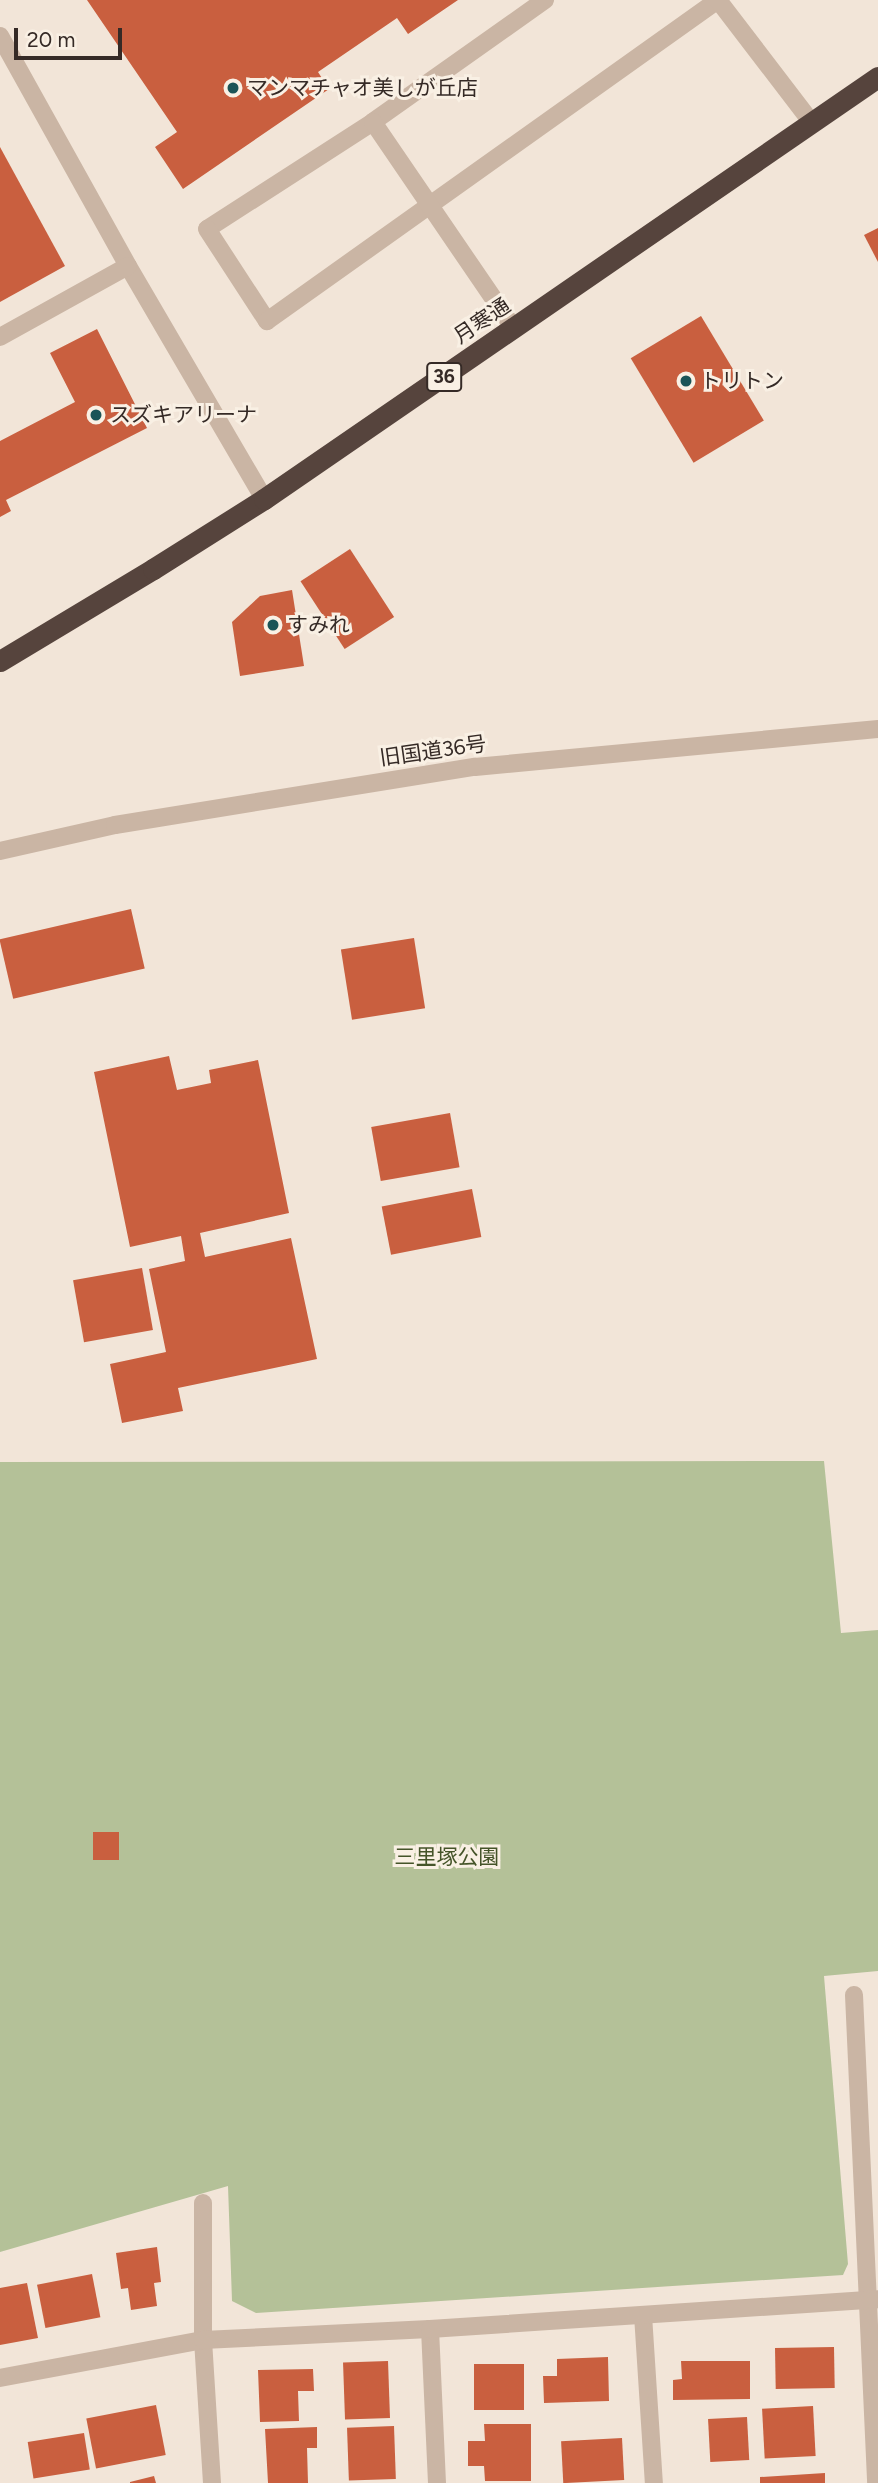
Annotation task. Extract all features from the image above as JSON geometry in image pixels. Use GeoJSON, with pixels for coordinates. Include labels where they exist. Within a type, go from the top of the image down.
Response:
{"type":"FeatureCollection","features":[{"type":"Feature","properties":{"kind":"highway","name":"月寒通"},"geometry":{"type":"LineString","coordinates":[[0,661],[264,499],[878,77]]}},
{"type":"Feature","properties":{"kind":"street"},"geometry":{"type":"LineString","coordinates":[[545,0],[373,122],[207,229],[267,321],[718,0],[812,123]]}},
{"type":"Feature","properties":{"kind":"street"},"geometry":{"type":"LineString","coordinates":[[0,36],[128,266],[264,499]]}},
{"type":"Feature","properties":{"kind":"street"},"geometry":{"type":"LineString","coordinates":[[373,122],[514,329]]}},
{"type":"Feature","properties":{"kind":"street"},"geometry":{"type":"LineString","coordinates":[[0,337],[128,266]]}},
{"type":"Feature","properties":{"kind":"street","name":"旧国道36号"},"geometry":{"type":"LineString","coordinates":[[0,850],[114,825],[475,767],[878,729]]}},
{"type":"Feature","properties":{"kind":"street"},"geometry":{"type":"LineString","coordinates":[[853,1995],[872,2299],[876,2483]]}},
{"type":"Feature","properties":{"kind":"street"},"geometry":{"type":"LineString","coordinates":[[203,2203],[204,2340],[212,2483]]}},
{"type":"Feature","properties":{"kind":"street"},"geometry":{"type":"LineString","coordinates":[[0,2378],[204,2340],[429,2329],[872,2299]]}},
{"type":"Feature","properties":{"kind":"street"},"geometry":{"type":"LineString","coordinates":[[643,2315],[654,2483]]}},
{"type":"Feature","properties":{"kind":"street"},"geometry":{"type":"LineString","coordinates":[[429,2329],[437,2483]]}},
{"type":"Feature","properties":{"kind":"green space","name":"三里塚公園"},"geometry":{"type":"Polygon","coordinates":[[[824,1461],[841,1633],[878,1630],[878,1971],[824,1976],[848,2264],[843,2275],[256,2313],[232,2301],[228,2186],[0,2252],[0,1462],[824,1461]]]}},
{"type":"Feature","properties":{"kind":"building"},"geometry":{"type":"Polygon","coordinates":[[[87,0],[458,0],[408,34],[397,18],[318,72],[329,89],[183,189],[155,147],[177,132],[87,0]]]}},
{"type":"Feature","properties":{"kind":"building"},"geometry":{"type":"Polygon","coordinates":[[[0,147],[65,266],[0,302],[0,147]]]}},
{"type":"Feature","properties":{"kind":"building"},"geometry":{"type":"Polygon","coordinates":[[[878,228],[878,262],[864,235],[878,228]]]}},
{"type":"Feature","properties":{"kind":"building"},"geometry":{"type":"Polygon","coordinates":[[[701,316],[764,421],[694,463],[631,358],[701,316]]]}},
{"type":"Feature","properties":{"kind":"building","name":"スズキアリーナ"},"geometry":{"type":"Polygon","coordinates":[[[97,329],[147,428],[6,500],[11,511],[0,517],[0,441],[75,402],[50,353],[97,329]]]}},
{"type":"Feature","properties":{"kind":"building"},"geometry":{"type":"Polygon","coordinates":[[[350,549],[394,617],[345,649],[301,581],[350,549]]]}},
{"type":"Feature","properties":{"kind":"building"},"geometry":{"type":"Polygon","coordinates":[[[292,590],[304,666],[240,676],[232,622],[260,596],[292,590]]]}},
{"type":"Feature","properties":{"kind":"building"},"geometry":{"type":"Polygon","coordinates":[[[131,909],[145,968],[13,999],[0,939],[131,909]]]}},
{"type":"Feature","properties":{"kind":"building"},"geometry":{"type":"Polygon","coordinates":[[[414,938],[425,1008],[352,1020],[341,950],[414,938]]]}},
{"type":"Feature","properties":{"kind":"building"},"geometry":{"type":"Polygon","coordinates":[[[169,1056],[177,1090],[211,1083],[209,1070],[258,1060],[289,1213],[200,1233],[205,1257],[291,1238],[317,1359],[178,1388],[183,1411],[122,1423],[110,1364],[166,1352],[149,1269],[185,1261],[181,1236],[130,1247],[94,1072],[169,1056]]]}},
{"type":"Feature","properties":{"kind":"building"},"geometry":{"type":"Polygon","coordinates":[[[450,1113],[460,1167],[381,1181],[371,1127],[450,1113]]]}},
{"type":"Feature","properties":{"kind":"building"},"geometry":{"type":"Polygon","coordinates":[[[472,1189],[481,1237],[391,1255],[382,1207],[472,1189]]]}},
{"type":"Feature","properties":{"kind":"building"},"geometry":{"type":"Polygon","coordinates":[[[142,1268],[153,1330],[84,1342],[73,1280],[142,1268]]]}},
{"type":"Feature","properties":{"kind":"building"},"geometry":{"type":"Polygon","coordinates":[[[93,1832],[119,1832],[119,1860],[93,1860],[93,1832]]]}},
{"type":"Feature","properties":{"kind":"building"},"geometry":{"type":"Polygon","coordinates":[[[157,2247],[161,2282],[154,2283],[157,2306],[131,2310],[128,2288],[121,2289],[116,2253],[157,2247]]]}},
{"type":"Feature","properties":{"kind":"building"},"geometry":{"type":"Polygon","coordinates":[[[92,2274],[100,2317],[45,2328],[37,2285],[92,2274]]]}},
{"type":"Feature","properties":{"kind":"building"},"geometry":{"type":"Polygon","coordinates":[[[27,2283],[38,2338],[0,2345],[0,2288],[27,2283]]]}},
{"type":"Feature","properties":{"kind":"building"},"geometry":{"type":"Polygon","coordinates":[[[834,2347],[835,2388],[776,2389],[775,2348],[834,2347]]]}},
{"type":"Feature","properties":{"kind":"building"},"geometry":{"type":"Polygon","coordinates":[[[608,2357],[609,2401],[544,2403],[543,2376],[557,2376],[557,2359],[608,2357]]]}},
{"type":"Feature","properties":{"kind":"building"},"geometry":{"type":"Polygon","coordinates":[[[388,2361],[390,2418],[345,2420],[343,2363],[388,2361]]]}},
{"type":"Feature","properties":{"kind":"building"},"geometry":{"type":"Polygon","coordinates":[[[681,2361],[750,2361],[750,2399],[673,2400],[673,2380],[682,2379],[681,2361]]]}},
{"type":"Feature","properties":{"kind":"building"},"geometry":{"type":"Polygon","coordinates":[[[474,2364],[524,2364],[524,2410],[474,2410],[474,2364]]]}},
{"type":"Feature","properties":{"kind":"building"},"geometry":{"type":"Polygon","coordinates":[[[313,2369],[314,2391],[298,2391],[299,2421],[260,2422],[258,2370],[313,2369]]]}},
{"type":"Feature","properties":{"kind":"building"},"geometry":{"type":"Polygon","coordinates":[[[156,2405],[166,2455],[96,2469],[86,2419],[156,2405]]]}},
{"type":"Feature","properties":{"kind":"building"},"geometry":{"type":"Polygon","coordinates":[[[813,2406],[816,2456],[765,2459],[762,2409],[813,2406]]]}},
{"type":"Feature","properties":{"kind":"building"},"geometry":{"type":"Polygon","coordinates":[[[747,2417],[749,2460],[710,2462],[708,2419],[747,2417]]]}},
{"type":"Feature","properties":{"kind":"building"},"geometry":{"type":"Polygon","coordinates":[[[484,2424],[531,2424],[531,2481],[485,2481],[484,2466],[468,2466],[468,2441],[485,2441],[484,2424]]]}},
{"type":"Feature","properties":{"kind":"building"},"geometry":{"type":"Polygon","coordinates":[[[394,2426],[396,2479],[349,2481],[347,2428],[394,2426]]]}},
{"type":"Feature","properties":{"kind":"building"},"geometry":{"type":"Polygon","coordinates":[[[317,2427],[317,2448],[307,2448],[308,2483],[268,2483],[265,2429],[317,2427]]]}},
{"type":"Feature","properties":{"kind":"building"},"geometry":{"type":"Polygon","coordinates":[[[84,2433],[90,2470],[33,2478],[28,2442],[84,2433]]]}},
{"type":"Feature","properties":{"kind":"building"},"geometry":{"type":"Polygon","coordinates":[[[622,2438],[624,2480],[563,2483],[561,2441],[622,2438]]]}},
{"type":"Feature","properties":{"kind":"building"},"geometry":{"type":"Polygon","coordinates":[[[825,2473],[825,2483],[760,2483],[760,2477],[825,2473]]]}},
{"type":"Feature","properties":{"kind":"building"},"geometry":{"type":"Polygon","coordinates":[[[154,2476],[156,2483],[130,2483],[130,2482],[154,2476]]]}},
{"type":"Feature","properties":{"kind":"place","name":"マンマチャオ美しが丘店"},"geometry":{"type":"Point","coordinates":[233,88]}},
{"type":"Feature","properties":{"kind":"place","name":"トリトン"},"geometry":{"type":"Point","coordinates":[686,381]}},
{"type":"Feature","properties":{"kind":"place","name":"スズキアリーナ"},"geometry":{"type":"Point","coordinates":[96,415]}},
{"type":"Feature","properties":{"kind":"place","name":"すみれ"},"geometry":{"type":"Point","coordinates":[273,625]}}]}
